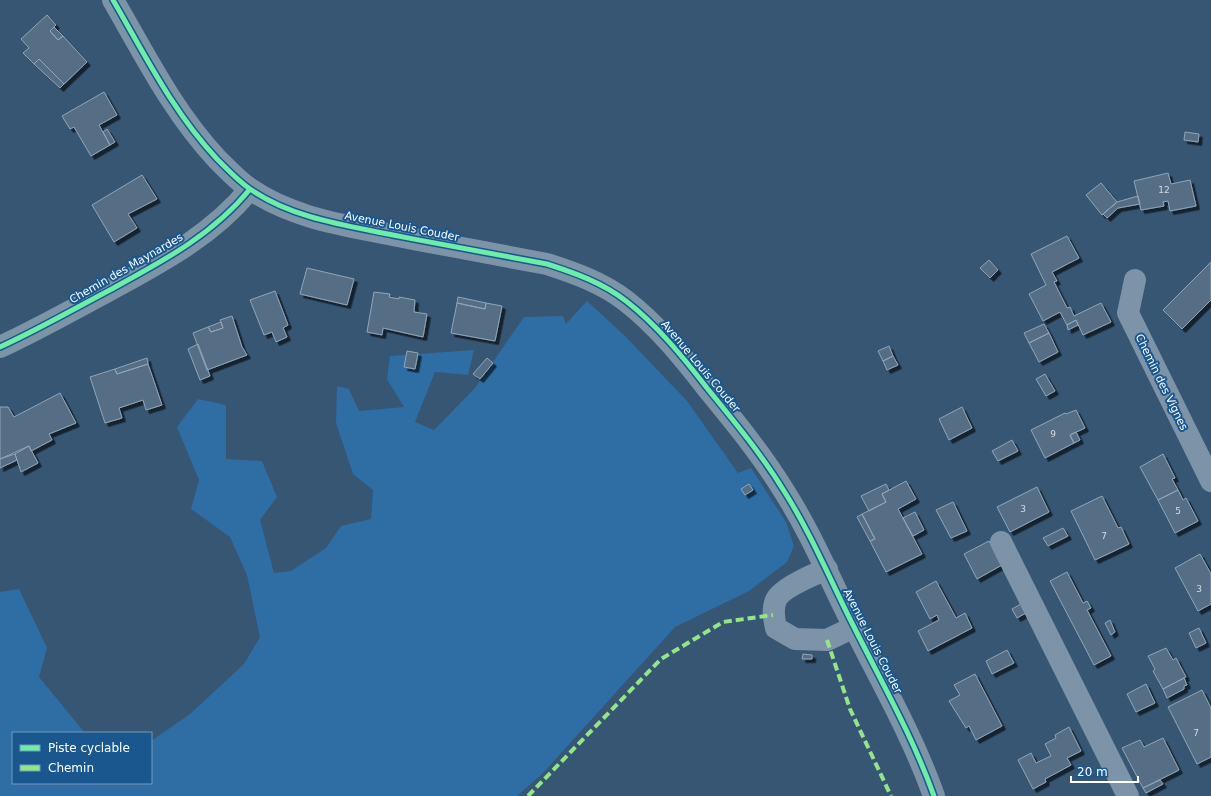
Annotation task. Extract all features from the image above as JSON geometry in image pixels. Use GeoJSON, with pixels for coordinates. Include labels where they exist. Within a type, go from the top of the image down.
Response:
{"type":"FeatureCollection","features":[{"type":"Feature","properties":{"kind":"street","name":"Avenue Louis Couder"},"geometry":{"type":"LineString","coordinates":[[113,0],[182,116],[200,140],[230,172],[250,189],[282,207],[302,215],[337,224],[547,264],[580,275],[621,298],[646,318],[670,344],[763,459],[785,492],[827,569],[854,627],[906,728],[934,796]]}},
{"type":"Feature","properties":{"kind":"street","name":"Chemin des Maynardes"},"geometry":{"type":"LineString","coordinates":[[0,347],[33,332],[164,260],[210,229],[239,202],[250,189]]}},
{"type":"Feature","properties":{"kind":"street","name":"Chemin des Vignes"},"geometry":{"type":"LineString","coordinates":[[1135,280],[1128,314],[1211,481]]}},
{"type":"Feature","properties":{"kind":"street"},"geometry":{"type":"LineString","coordinates":[[1001,542],[1128,796]]}},
{"type":"Feature","properties":{"kind":"street"},"geometry":{"type":"LineString","coordinates":[[827,569],[795,584],[776,599],[773,615],[776,628],[795,639],[827,640],[854,627]]}},
{"type":"Feature","properties":{"kind":"shaded area"},"geometry":{"type":"Polygon","coordinates":[[[587,301],[625,336],[687,401],[738,473],[751,468],[786,522],[794,546],[787,562],[749,591],[675,627],[543,773],[517,796],[0,796],[0,592],[19,589],[47,648],[39,677],[84,732],[12,732],[12,784],[152,784],[152,740],[190,714],[244,664],[260,637],[247,575],[230,537],[191,509],[199,480],[177,427],[198,399],[226,405],[226,459],[262,461],[277,497],[260,520],[274,573],[291,571],[326,548],[341,526],[371,519],[373,490],[353,474],[336,423],[337,386],[349,389],[359,411],[404,407],[387,379],[390,356],[474,350],[468,375],[435,372],[415,422],[434,430],[474,389],[524,317],[563,316],[566,324],[587,301]]]}},
{"type":"Feature","properties":{"kind":"building"},"geometry":{"type":"Polygon","coordinates":[[[47,15],[56,25],[50,31],[58,40],[63,36],[87,62],[64,84],[39,59],[34,64],[23,53],[29,48],[21,39],[47,15]]]}},
{"type":"Feature","properties":{"kind":"building"},"geometry":{"type":"Polygon","coordinates":[[[54,27],[63,36],[58,40],[50,31],[54,27]]]}},
{"type":"Feature","properties":{"kind":"building"},"geometry":{"type":"Polygon","coordinates":[[[39,59],[64,84],[60,88],[34,64],[39,59]]]}},
{"type":"Feature","properties":{"kind":"building"},"geometry":{"type":"Polygon","coordinates":[[[104,92],[117,115],[99,125],[110,145],[91,156],[74,127],[70,129],[62,116],[104,92]]]}},
{"type":"Feature","properties":{"kind":"building"},"geometry":{"type":"Polygon","coordinates":[[[107,129],[115,142],[110,145],[103,132],[107,129]]]}},
{"type":"Feature","properties":{"kind":"building"},"geometry":{"type":"Polygon","coordinates":[[[1185,132],[1199,134],[1198,142],[1184,140],[1185,132]]]}},
{"type":"Feature","properties":{"kind":"building"},"geometry":{"type":"Polygon","coordinates":[[[1168,173],[1171,184],[1190,180],[1196,206],[1170,211],[1168,201],[1163,202],[1164,206],[1141,210],[1134,181],[1168,173]]]}},
{"type":"Feature","properties":{"kind":"building"},"geometry":{"type":"Polygon","coordinates":[[[142,175],[157,199],[128,214],[137,228],[114,242],[92,205],[142,175]]]}},
{"type":"Feature","properties":{"kind":"building"},"geometry":{"type":"Polygon","coordinates":[[[1101,183],[1117,202],[1102,215],[1086,195],[1101,183]]]}},
{"type":"Feature","properties":{"kind":"building"},"geometry":{"type":"Polygon","coordinates":[[[1138,196],[1140,204],[1118,208],[1107,218],[1103,214],[1117,202],[1138,196]]]}},
{"type":"Feature","properties":{"kind":"building"},"geometry":{"type":"Polygon","coordinates":[[[1067,236],[1079,258],[1052,272],[1057,281],[1054,282],[1067,308],[1070,307],[1074,316],[1101,303],[1111,322],[1083,335],[1076,320],[1067,325],[1060,312],[1043,321],[1029,294],[1046,285],[1031,254],[1067,236]]]}},
{"type":"Feature","properties":{"kind":"building"},"geometry":{"type":"Polygon","coordinates":[[[989,260],[998,270],[990,278],[980,268],[989,260]]]}},
{"type":"Feature","properties":{"kind":"building"},"geometry":{"type":"Polygon","coordinates":[[[1211,262],[1211,300],[1182,329],[1163,310],[1211,262]]]}},
{"type":"Feature","properties":{"kind":"building"},"geometry":{"type":"Polygon","coordinates":[[[307,268],[354,279],[347,305],[300,294],[307,268]]]}},
{"type":"Feature","properties":{"kind":"building"},"geometry":{"type":"Polygon","coordinates":[[[275,291],[288,325],[283,328],[287,337],[276,342],[272,332],[264,335],[250,300],[275,291]]]}},
{"type":"Feature","properties":{"kind":"building"},"geometry":{"type":"Polygon","coordinates":[[[374,292],[390,294],[389,297],[399,299],[399,297],[415,300],[414,312],[427,314],[423,337],[383,328],[382,335],[367,332],[374,292]]]}},
{"type":"Feature","properties":{"kind":"building"},"geometry":{"type":"Polygon","coordinates":[[[458,297],[486,303],[485,309],[457,303],[458,297]]]}},
{"type":"Feature","properties":{"kind":"building"},"geometry":{"type":"Polygon","coordinates":[[[457,303],[485,309],[486,303],[502,306],[495,341],[451,333],[457,303]]]}},
{"type":"Feature","properties":{"kind":"building"},"geometry":{"type":"Polygon","coordinates":[[[232,316],[242,347],[247,355],[207,370],[193,333],[208,327],[211,332],[223,328],[220,320],[232,316]]]}},
{"type":"Feature","properties":{"kind":"building"},"geometry":{"type":"Polygon","coordinates":[[[1076,320],[1078,325],[1068,330],[1067,325],[1076,320]]]}},
{"type":"Feature","properties":{"kind":"building"},"geometry":{"type":"Polygon","coordinates":[[[221,322],[223,328],[211,332],[208,327],[221,322]]]}},
{"type":"Feature","properties":{"kind":"building"},"geometry":{"type":"Polygon","coordinates":[[[1044,324],[1049,333],[1029,343],[1024,333],[1044,324]]]}},
{"type":"Feature","properties":{"kind":"building"},"geometry":{"type":"Polygon","coordinates":[[[1049,333],[1058,352],[1039,362],[1029,343],[1049,333]]]}},
{"type":"Feature","properties":{"kind":"building"},"geometry":{"type":"Polygon","coordinates":[[[198,344],[210,376],[200,380],[188,349],[198,344]]]}},
{"type":"Feature","properties":{"kind":"building"},"geometry":{"type":"Polygon","coordinates":[[[889,346],[893,356],[883,361],[878,351],[889,346]]]}},
{"type":"Feature","properties":{"kind":"building"},"geometry":{"type":"Polygon","coordinates":[[[407,351],[418,353],[415,369],[404,367],[407,351]]]}},
{"type":"Feature","properties":{"kind":"building"},"geometry":{"type":"Polygon","coordinates":[[[893,356],[898,365],[887,370],[883,361],[893,356]]]}},
{"type":"Feature","properties":{"kind":"building"},"geometry":{"type":"Polygon","coordinates":[[[147,358],[148,364],[117,374],[115,369],[147,358]]]}},
{"type":"Feature","properties":{"kind":"building"},"geometry":{"type":"Polygon","coordinates":[[[487,358],[493,363],[480,379],[473,374],[487,358]]]}},
{"type":"Feature","properties":{"kind":"building"},"geometry":{"type":"Polygon","coordinates":[[[148,364],[162,405],[146,410],[143,400],[119,408],[122,418],[105,423],[90,377],[115,369],[117,374],[148,364]]]}},
{"type":"Feature","properties":{"kind":"building"},"geometry":{"type":"Polygon","coordinates":[[[1045,374],[1055,391],[1046,396],[1036,379],[1045,374]]]}},
{"type":"Feature","properties":{"kind":"building"},"geometry":{"type":"Polygon","coordinates":[[[60,393],[76,423],[49,434],[52,440],[31,451],[29,446],[0,459],[0,407],[8,407],[14,417],[60,393]]]}},
{"type":"Feature","properties":{"kind":"building"},"geometry":{"type":"Polygon","coordinates":[[[962,407],[972,428],[949,440],[939,419],[962,407]]]}},
{"type":"Feature","properties":{"kind":"building"},"geometry":{"type":"Polygon","coordinates":[[[1076,410],[1085,428],[1070,435],[1074,443],[1045,458],[1031,430],[1065,413],[1066,414],[1076,410]]]}},
{"type":"Feature","properties":{"kind":"building"},"geometry":{"type":"Polygon","coordinates":[[[1076,432],[1080,440],[1074,443],[1070,435],[1076,432]]]}},
{"type":"Feature","properties":{"kind":"building"},"geometry":{"type":"Polygon","coordinates":[[[1012,440],[1018,451],[998,461],[992,451],[1012,440]]]}},
{"type":"Feature","properties":{"kind":"building"},"geometry":{"type":"Polygon","coordinates":[[[29,446],[38,463],[21,472],[15,454],[29,446]]]}},
{"type":"Feature","properties":{"kind":"building"},"geometry":{"type":"Polygon","coordinates":[[[15,454],[17,460],[0,468],[0,459],[15,454]]]}},
{"type":"Feature","properties":{"kind":"building"},"geometry":{"type":"Polygon","coordinates":[[[1163,454],[1175,478],[1172,479],[1178,490],[1158,500],[1140,467],[1163,454]]]}},
{"type":"Feature","properties":{"kind":"building"},"geometry":{"type":"Polygon","coordinates":[[[906,481],[916,499],[898,509],[922,554],[886,572],[870,541],[875,539],[862,514],[886,502],[882,494],[906,481]]]}},
{"type":"Feature","properties":{"kind":"building"},"geometry":{"type":"Polygon","coordinates":[[[749,484],[753,490],[745,495],[741,489],[749,484]]]}},
{"type":"Feature","properties":{"kind":"building"},"geometry":{"type":"Polygon","coordinates":[[[886,484],[889,490],[882,494],[886,502],[869,511],[861,496],[886,484]]]}},
{"type":"Feature","properties":{"kind":"building"},"geometry":{"type":"Polygon","coordinates":[[[1037,487],[1049,512],[1010,532],[997,507],[1037,487]]]}},
{"type":"Feature","properties":{"kind":"building"},"geometry":{"type":"Polygon","coordinates":[[[1178,490],[1183,500],[1186,498],[1198,521],[1175,533],[1158,500],[1178,490]]]}},
{"type":"Feature","properties":{"kind":"building"},"geometry":{"type":"Polygon","coordinates":[[[1102,496],[1118,528],[1121,527],[1129,544],[1095,560],[1071,511],[1102,496]]]}},
{"type":"Feature","properties":{"kind":"building"},"geometry":{"type":"Polygon","coordinates":[[[953,502],[967,531],[951,538],[936,510],[953,502]]]}},
{"type":"Feature","properties":{"kind":"building"},"geometry":{"type":"Polygon","coordinates":[[[915,512],[924,530],[913,536],[903,518],[915,512]]]}},
{"type":"Feature","properties":{"kind":"building"},"geometry":{"type":"Polygon","coordinates":[[[862,514],[875,539],[870,541],[857,517],[862,514]]]}},
{"type":"Feature","properties":{"kind":"building"},"geometry":{"type":"Polygon","coordinates":[[[1063,528],[1068,536],[1048,546],[1043,538],[1063,528]]]}},
{"type":"Feature","properties":{"kind":"building"},"geometry":{"type":"Polygon","coordinates":[[[989,541],[1002,565],[977,579],[964,554],[989,541]]]}},
{"type":"Feature","properties":{"kind":"building"},"geometry":{"type":"Polygon","coordinates":[[[1200,554],[1211,574],[1211,604],[1198,611],[1175,568],[1200,554]]]}},
{"type":"Feature","properties":{"kind":"building"},"geometry":{"type":"Polygon","coordinates":[[[1067,572],[1083,603],[1087,601],[1091,608],[1087,610],[1111,656],[1094,665],[1050,581],[1067,572]]]}},
{"type":"Feature","properties":{"kind":"building"},"geometry":{"type":"Polygon","coordinates":[[[936,581],[956,618],[965,613],[972,628],[928,651],[918,631],[939,620],[937,615],[930,619],[916,592],[936,581]]]}},
{"type":"Feature","properties":{"kind":"building"},"geometry":{"type":"Polygon","coordinates":[[[1021,604],[1026,613],[1017,618],[1012,609],[1021,604]]]}},
{"type":"Feature","properties":{"kind":"building"},"geometry":{"type":"Polygon","coordinates":[[[1110,620],[1115,632],[1111,635],[1105,623],[1110,620]]]}},
{"type":"Feature","properties":{"kind":"building"},"geometry":{"type":"Polygon","coordinates":[[[1199,628],[1206,643],[1196,648],[1189,633],[1199,628]]]}},
{"type":"Feature","properties":{"kind":"building"},"geometry":{"type":"Polygon","coordinates":[[[1166,648],[1173,660],[1176,658],[1186,677],[1163,689],[1153,671],[1155,669],[1148,656],[1166,648]]]}},
{"type":"Feature","properties":{"kind":"building"},"geometry":{"type":"Polygon","coordinates":[[[1007,650],[1014,663],[992,674],[986,661],[1007,650]]]}},
{"type":"Feature","properties":{"kind":"building"},"geometry":{"type":"Polygon","coordinates":[[[803,654],[812,655],[812,659],[802,659],[803,654]]]}},
{"type":"Feature","properties":{"kind":"building"},"geometry":{"type":"Polygon","coordinates":[[[975,674],[1002,726],[976,740],[969,726],[966,728],[949,701],[960,695],[954,685],[975,674]]]}},
{"type":"Feature","properties":{"kind":"building"},"geometry":{"type":"Polygon","coordinates":[[[1184,678],[1187,685],[1184,686],[1184,689],[1167,698],[1163,689],[1184,678]]]}},
{"type":"Feature","properties":{"kind":"building"},"geometry":{"type":"Polygon","coordinates":[[[1146,684],[1155,703],[1136,712],[1127,694],[1146,684]]]}},
{"type":"Feature","properties":{"kind":"building"},"geometry":{"type":"Polygon","coordinates":[[[1202,690],[1211,708],[1211,757],[1197,764],[1168,707],[1202,690]]]}},
{"type":"Feature","properties":{"kind":"building"},"geometry":{"type":"Polygon","coordinates":[[[1069,727],[1081,751],[1067,758],[1071,765],[1045,779],[1046,782],[1033,789],[1018,760],[1031,753],[1036,763],[1051,756],[1045,744],[1056,738],[1055,735],[1069,727]]]}},
{"type":"Feature","properties":{"kind":"building"},"geometry":{"type":"Polygon","coordinates":[[[1163,738],[1179,770],[1143,788],[1122,748],[1140,740],[1144,747],[1163,738]]]}},
{"type":"Feature","properties":{"kind":"building"},"geometry":{"type":"Polygon","coordinates":[[[1160,780],[1163,784],[1146,793],[1143,788],[1160,780]]]}},
{"type":"Feature","properties":{"kind":"marked path"},"geometry":{"type":"LineString","coordinates":[[528,796],[661,659],[723,622],[773,615]]}},
{"type":"Feature","properties":{"kind":"marked path"},"geometry":{"type":"LineString","coordinates":[[827,640],[850,709],[891,796]]}},
{"type":"Feature","properties":{"kind":"cycle path"},"geometry":{"type":"LineString","coordinates":[[113,0],[173,103],[201,141],[237,179],[266,199],[301,214],[337,224],[547,264],[578,275],[608,289],[626,301],[648,320],[679,353],[747,438],[766,464],[794,508],[897,710],[917,753],[934,796]]}},
{"type":"Feature","properties":{"kind":"cycle path"},"geometry":{"type":"LineString","coordinates":[[0,347],[108,291],[184,247],[219,221],[250,189]]}}]}
